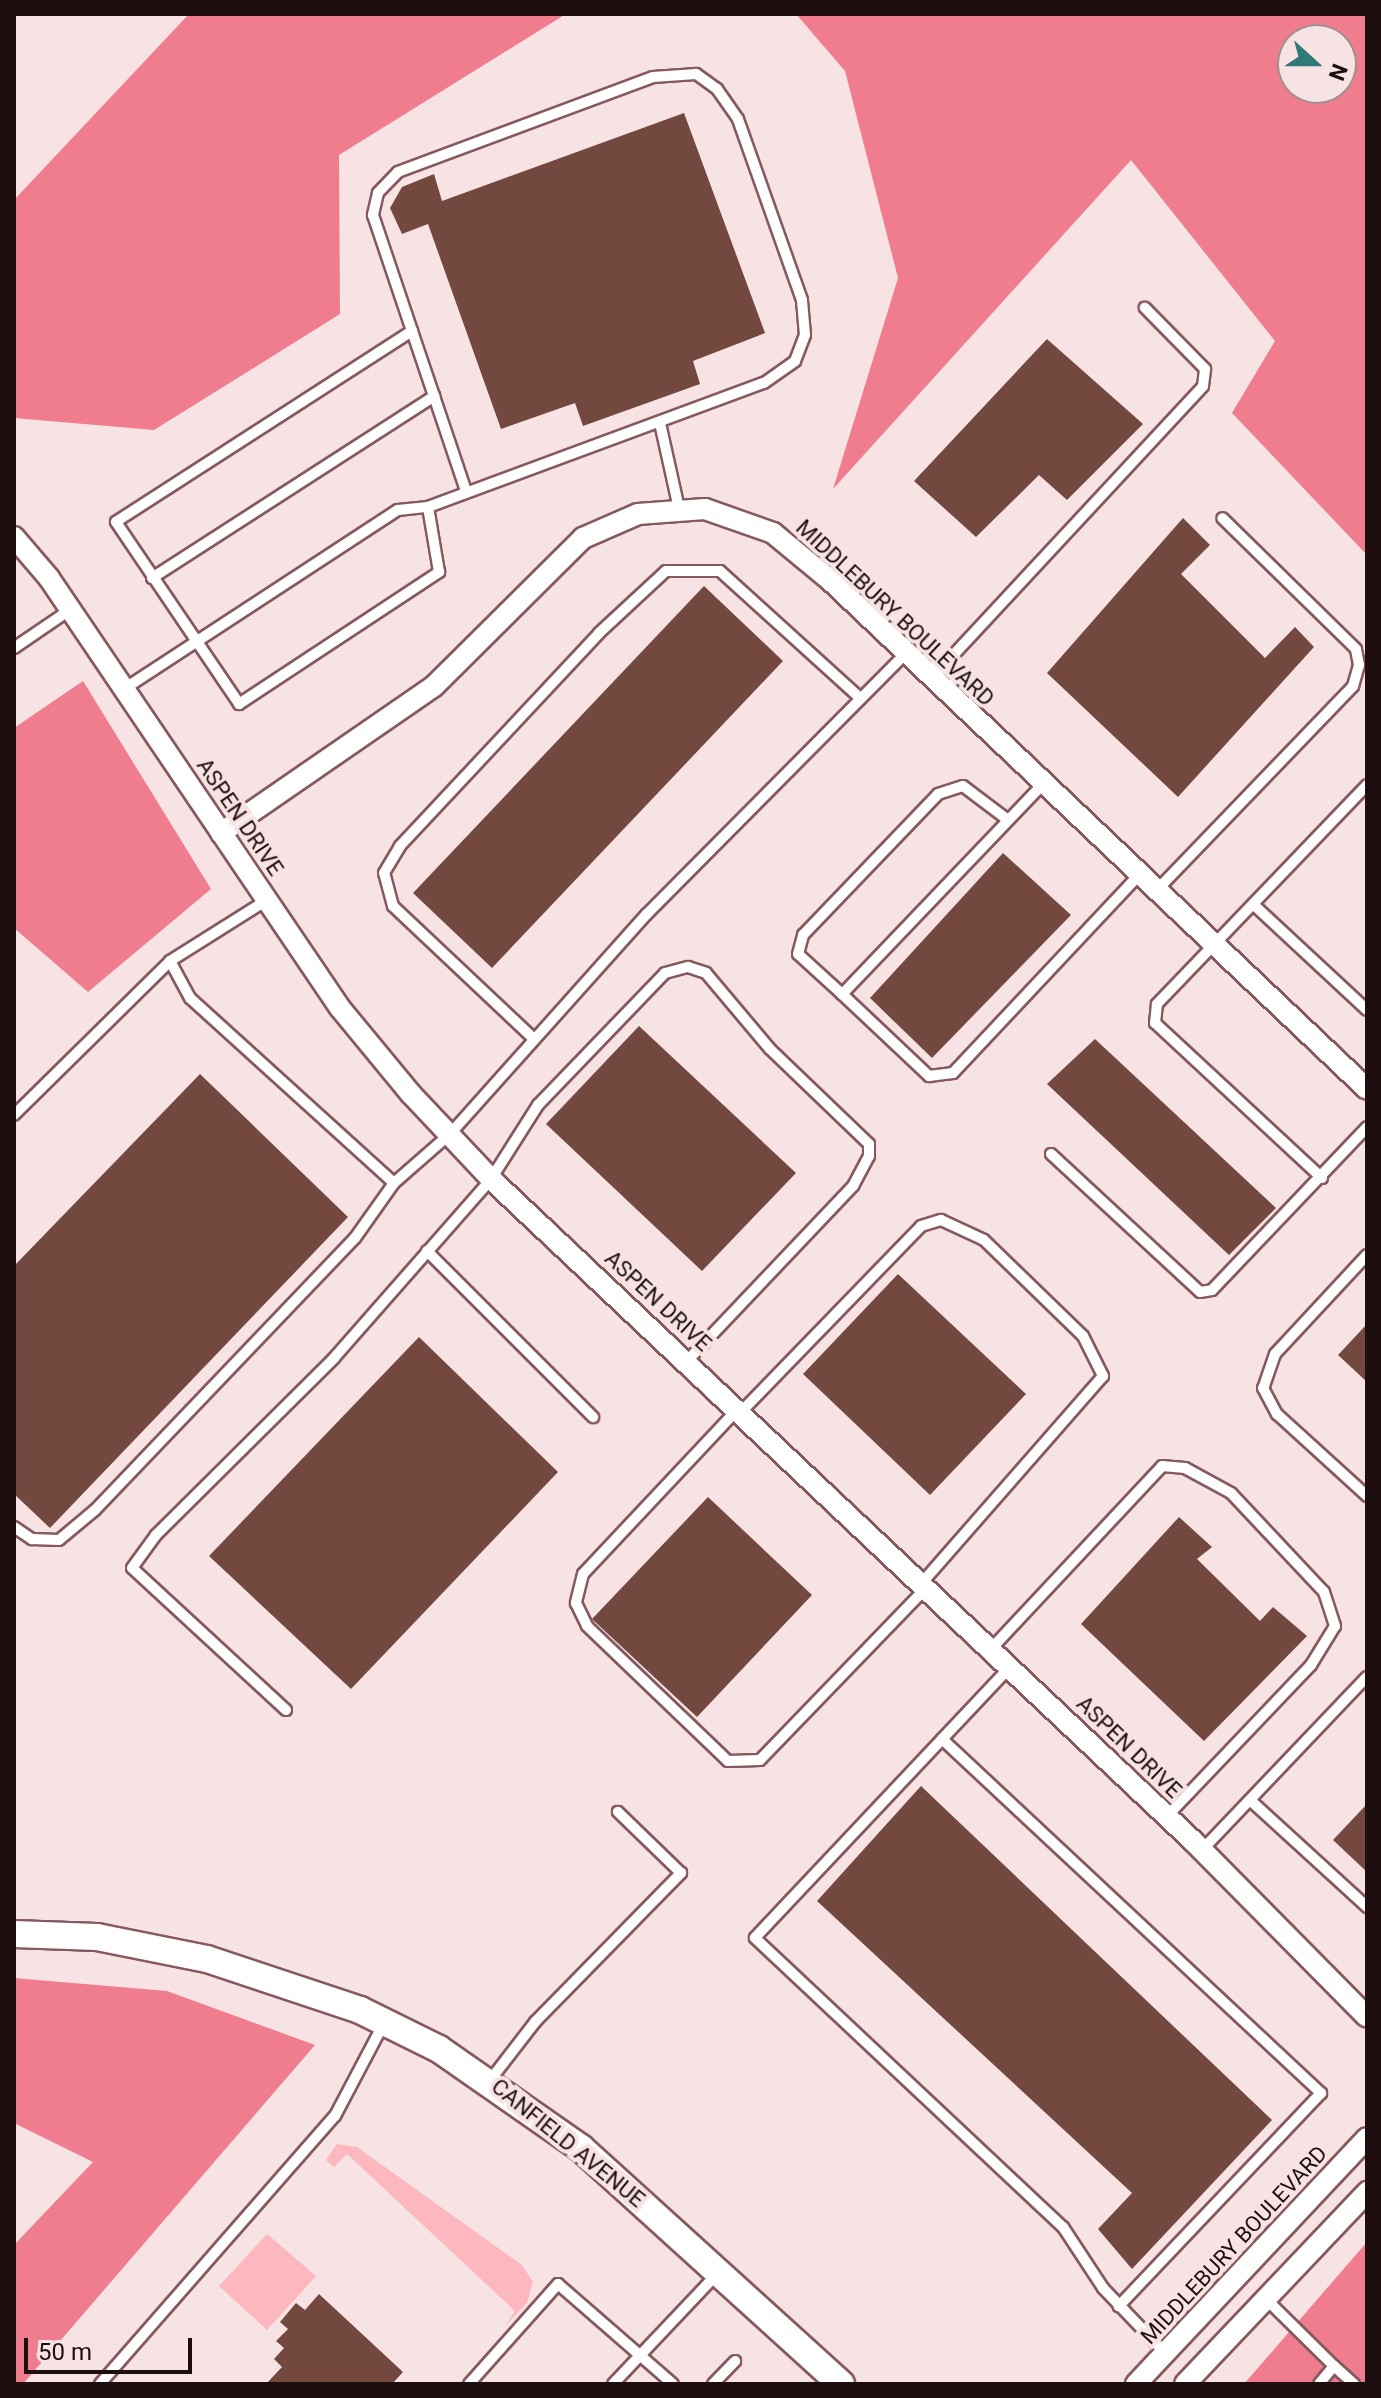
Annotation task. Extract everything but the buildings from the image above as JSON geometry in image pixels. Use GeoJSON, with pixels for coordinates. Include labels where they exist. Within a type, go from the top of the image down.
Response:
{"type":"FeatureCollection","features":[{"type":"Feature","properties":{"kind":"street","name":"MIDDLEBURY BOULEVARD"},"geometry":{"type":"LineString","coordinates":[[221,833],[434,686],[583,538],[638,514],[679,509],[732,516],[773,533],[906,653],[1367,1089]]}},
{"type":"Feature","properties":{"kind":"street","name":"ASPEN DRIVE"},"geometry":{"type":"LineString","coordinates":[[14,537],[71,609],[340,1008],[491,1179],[740,1410],[1167,1816],[1367,2017]]}},
{"type":"Feature","properties":{"kind":"street","name":"CANFIELD AVENUE"},"geometry":{"type":"LineString","coordinates":[[14,1934],[97,1937],[184,1953],[385,2021],[491,2079],[719,2272],[841,2384]]}},
{"type":"Feature","properties":{"kind":"street","name":"MIDDLEBURY BOULEVARD"},"geometry":{"type":"LineString","coordinates":[[1136,2384],[1367,2138]]}},
{"type":"Feature","properties":{"kind":"street"},"geometry":{"type":"LineString","coordinates":[[1185,2384],[1367,2192]]}},
{"type":"Feature","properties":{"kind":"lane"},"geometry":{"type":"LineString","coordinates":[[124,689],[398,510],[428,507],[660,423],[764,383],[795,361],[805,335],[802,300],[738,119],[717,89],[696,74],[653,77],[398,172],[378,193],[373,215],[466,491]]}},
{"type":"Feature","properties":{"kind":"lane"},"geometry":{"type":"LineString","coordinates":[[932,678],[1203,386],[1205,369],[1145,308]]}},
{"type":"Feature","properties":{"kind":"lane"},"geometry":{"type":"LineString","coordinates":[[412,331],[116,522],[239,704],[439,572],[428,507]]}},
{"type":"Feature","properties":{"kind":"lane"},"geometry":{"type":"LineString","coordinates":[[152,578],[434,396]]}},
{"type":"Feature","properties":{"kind":"lane"},"geometry":{"type":"LineString","coordinates":[[660,423],[679,509]]}},
{"type":"Feature","properties":{"kind":"lane"},"geometry":{"type":"LineString","coordinates":[[1157,890],[1353,686],[1359,665],[1356,649],[1222,518]]}},
{"type":"Feature","properties":{"kind":"lane"},"geometry":{"type":"LineString","coordinates":[[534,1039],[393,906],[384,873],[400,846],[599,633],[666,571],[720,571],[859,697]]}},
{"type":"Feature","properties":{"kind":"lane"},"geometry":{"type":"LineString","coordinates":[[14,648],[71,609]]}},
{"type":"Feature","properties":{"kind":"lane"},"geometry":{"type":"LineString","coordinates":[[14,1527],[32,1539],[59,1540],[95,1510],[355,1238],[394,1183],[450,1134],[534,1039],[859,697],[906,653]]}},
{"type":"Feature","properties":{"kind":"lane"},"geometry":{"type":"LineString","coordinates":[[842,994],[1043,784]]}},
{"type":"Feature","properties":{"kind":"lane"},"geometry":{"type":"LineString","coordinates":[[1322,1178],[1155,1023],[1157,1004],[1367,785]]}},
{"type":"Feature","properties":{"kind":"lane"},"geometry":{"type":"LineString","coordinates":[[1008,820],[963,786],[938,794],[799,945],[798,954],[929,1076],[953,1073],[1140,874]]}},
{"type":"Feature","properties":{"kind":"lane"},"geometry":{"type":"LineString","coordinates":[[14,1115],[170,961],[267,900]]}},
{"type":"Feature","properties":{"kind":"lane"},"geometry":{"type":"LineString","coordinates":[[1254,905],[1367,1010]]}},
{"type":"Feature","properties":{"kind":"lane"},"geometry":{"type":"LineString","coordinates":[[170,961],[190,998],[394,1183]]}},
{"type":"Feature","properties":{"kind":"lane"},"geometry":{"type":"LineString","coordinates":[[286,1710],[132,1568],[491,1179],[538,1105],[665,973],[688,967],[706,973],[770,1049],[869,1144],[869,1156],[853,1186],[687,1361]]}},
{"type":"Feature","properties":{"kind":"lane"},"geometry":{"type":"LineString","coordinates":[[1051,1154],[1200,1292],[1212,1290],[1322,1178],[1367,1127]]}},
{"type":"Feature","properties":{"kind":"lane"},"geometry":{"type":"LineString","coordinates":[[941,1220],[984,1240],[1083,1336],[1103,1376],[924,1586],[760,1760],[728,1761],[587,1626],[577,1588],[740,1410],[921,1226],[941,1220]]}},
{"type":"Feature","properties":{"kind":"lane"},"geometry":{"type":"LineString","coordinates":[[427,1251],[593,1417]]}},
{"type":"Feature","properties":{"kind":"lane"},"geometry":{"type":"LineString","coordinates":[[1367,1255],[1275,1354],[1263,1388],[1277,1414],[1367,1496]]}},
{"type":"Feature","properties":{"kind":"lane"},"geometry":{"type":"LineString","coordinates":[[991,1649],[1162,1466],[1185,1468],[1231,1493],[1324,1592],[1335,1626],[1311,1665],[1167,1816]]}},
{"type":"Feature","properties":{"kind":"lane"},"geometry":{"type":"LineString","coordinates":[[1010,1667],[755,1938],[1063,2227],[1119,2306],[1165,2353]]}},
{"type":"Feature","properties":{"kind":"lane"},"geometry":{"type":"LineString","coordinates":[[1202,1850],[1367,1677]]}},
{"type":"Feature","properties":{"kind":"lane"},"geometry":{"type":"LineString","coordinates":[[942,1739],[1321,2093],[1119,2306]]}},
{"type":"Feature","properties":{"kind":"lane"},"geometry":{"type":"LineString","coordinates":[[1250,1800],[1367,1907]]}},
{"type":"Feature","properties":{"kind":"lane"},"geometry":{"type":"LineString","coordinates":[[491,2079],[535,2022],[681,1873],[618,1812]]}},
{"type":"Feature","properties":{"kind":"lane"},"geometry":{"type":"LineString","coordinates":[[106,2382],[335,2116],[385,2021]]}},
{"type":"Feature","properties":{"kind":"lane"},"geometry":{"type":"LineString","coordinates":[[613,2384],[719,2272]]}},
{"type":"Feature","properties":{"kind":"lane"},"geometry":{"type":"LineString","coordinates":[[469,2384],[558,2284],[673,2384]]}},
{"type":"Feature","properties":{"kind":"lane"},"geometry":{"type":"LineString","coordinates":[[1266,2299],[1354,2384]]}},
{"type":"Feature","properties":{"kind":"lane"},"geometry":{"type":"LineString","coordinates":[[713,2384],[735,2361]]}},
{"type":"Feature","properties":{"kind":"lane"},"geometry":{"type":"LineString","coordinates":[[1319,2384],[1334,2366]]}},
{"type":"Feature","properties":{"kind":"shaded area"},"geometry":{"type":"Polygon","coordinates":[[[189,14],[566,14],[339,155],[340,314],[154,430],[14,418],[14,200],[189,14]]]}},
{"type":"Feature","properties":{"kind":"shaded area"},"geometry":{"type":"Polygon","coordinates":[[[796,14],[1367,14],[1367,555],[1232,413],[1275,341],[1131,160],[833,489],[898,278],[845,71],[796,14]]]}},
{"type":"Feature","properties":{"kind":"shaded area"},"geometry":{"type":"Polygon","coordinates":[[[83,681],[211,889],[88,992],[14,928],[14,728],[83,681]]]}},
{"type":"Feature","properties":{"kind":"shaded area"},"geometry":{"type":"Polygon","coordinates":[[[14,1978],[167,1991],[315,2045],[23,2384],[14,2384],[14,2245],[93,2162],[14,2123],[14,1978]]]}},
{"type":"Feature","properties":{"kind":"shaded area"},"geometry":{"type":"Polygon","coordinates":[[[337,2144],[357,2147],[522,2265],[533,2282],[527,2303],[505,2326],[515,2311],[347,2154],[334,2167],[326,2160],[337,2144]]]}},
{"type":"Feature","properties":{"kind":"shaded area"},"geometry":{"type":"Polygon","coordinates":[[[267,2234],[316,2276],[267,2330],[219,2286],[267,2234]]]}},
{"type":"Feature","properties":{"kind":"shaded area"},"geometry":{"type":"Polygon","coordinates":[[[1367,2242],[1367,2384],[1244,2384],[1367,2242]]]}}]}
